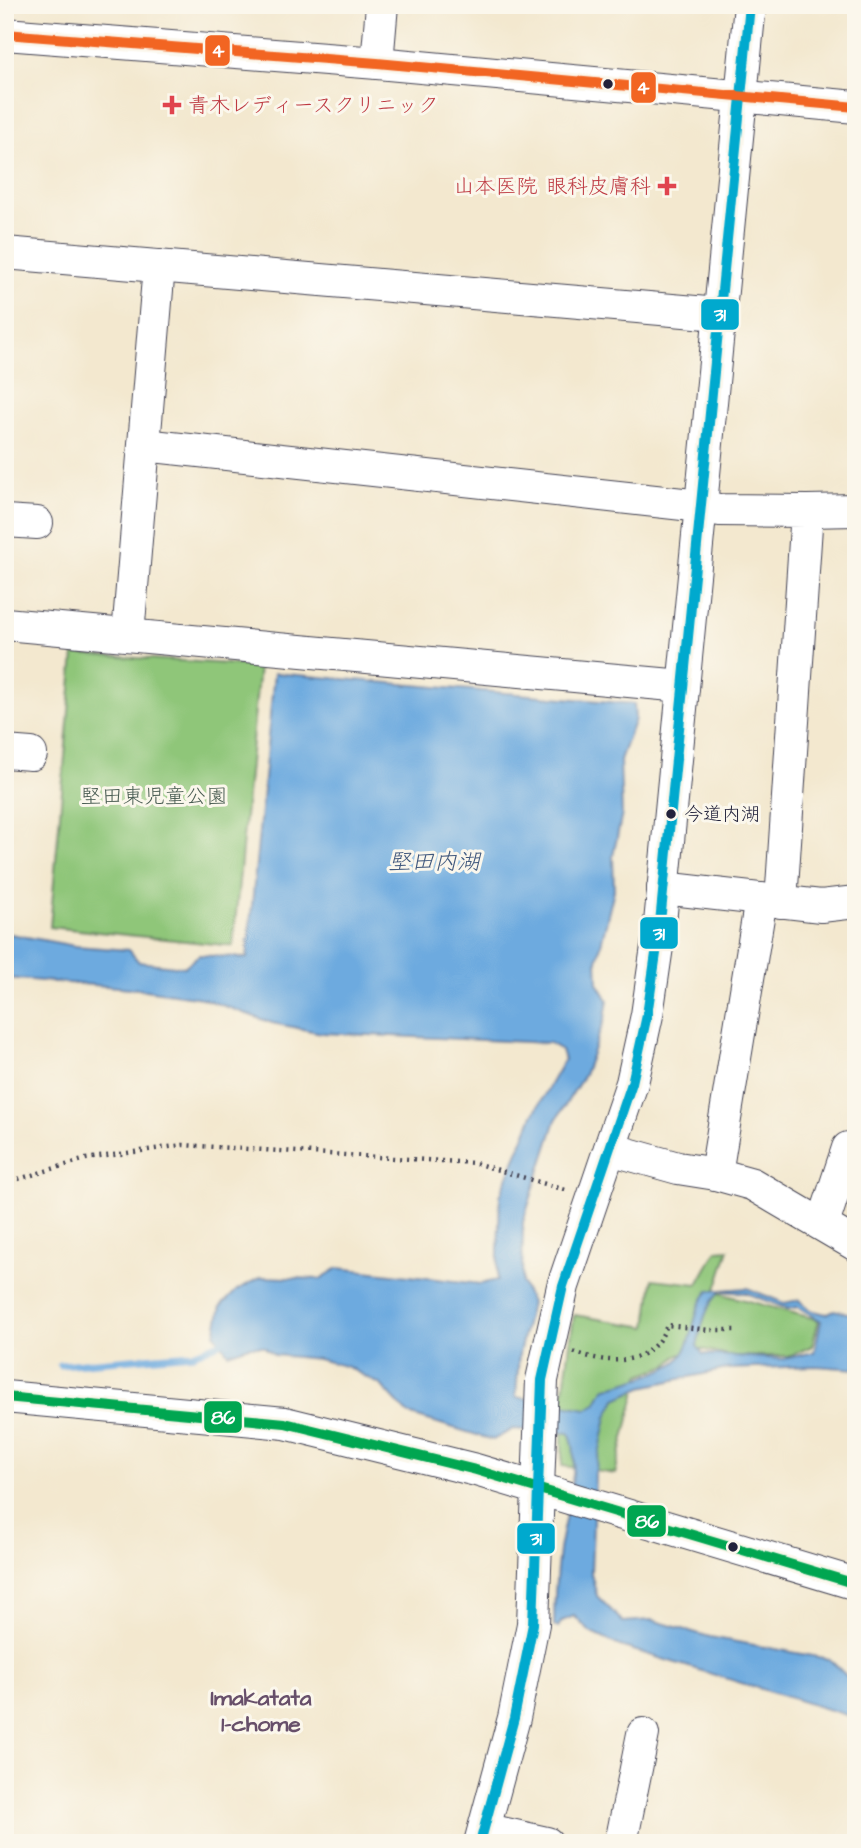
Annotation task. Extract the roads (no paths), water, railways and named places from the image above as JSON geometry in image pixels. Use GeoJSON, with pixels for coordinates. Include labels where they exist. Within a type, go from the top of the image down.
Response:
{"type":"FeatureCollection","features":[{"type":"Feature","properties":{"kind":"street"},"geometry":{"type":"LineString","coordinates":[[377,63],[382,5]]}},
{"type":"Feature","properties":{"kind":"street"},"geometry":{"type":"LineString","coordinates":[[547,1843],[482,1836],[514,1718],[533,1624],[551,1491],[540,1435],[550,1343],[563,1286],[632,1083],[647,1015],[663,888],[750,5]]}},
{"type":"Feature","properties":{"kind":"street"},"geometry":{"type":"LineString","coordinates":[[5,34],[377,63],[856,107]]}},
{"type":"Feature","properties":{"kind":"street"},"geometry":{"type":"LineString","coordinates":[[5,253],[719,314]]}},
{"type":"Feature","properties":{"kind":"street"},"geometry":{"type":"LineString","coordinates":[[128,635],[159,266]]}},
{"type":"Feature","properties":{"kind":"street"},"geometry":{"type":"LineString","coordinates":[[144,445],[719,510],[856,510]]}},
{"type":"Feature","properties":{"kind":"street"},"geometry":{"type":"LineString","coordinates":[[716,1174],[771,900],[807,511]]}},
{"type":"Feature","properties":{"kind":"street"},"geometry":{"type":"LineString","coordinates":[[5,521],[37,523]]}},
{"type":"Feature","properties":{"kind":"street"},"geometry":{"type":"LineString","coordinates":[[5,624],[683,686]]}},
{"type":"Feature","properties":{"kind":"street"},"geometry":{"type":"LineString","coordinates":[[663,888],[821,906],[856,902]]}},
{"type":"Feature","properties":{"kind":"street"},"geometry":{"type":"LineString","coordinates":[[824,1224],[848,1148],[856,1149]]}},
{"type":"Feature","properties":{"kind":"street"},"geometry":{"type":"LineString","coordinates":[[611,1149],[678,1168],[716,1174],[752,1184],[856,1245]]}},
{"type":"Feature","properties":{"kind":"street"},"geometry":{"type":"LineString","coordinates":[[5,1397],[285,1423],[551,1491],[856,1584]]}},
{"type":"Feature","properties":{"kind":"street"},"geometry":{"type":"LineString","coordinates":[[621,1843],[643,1734]]}},
{"type":"Feature","properties":{"kind":"water","name":"堅田内湖"},"geometry":{"type":"Polygon","coordinates":[[[274,673],[634,704],[635,719],[620,760],[622,814],[613,856],[614,890],[597,961],[598,983],[608,1000],[605,1018],[584,1075],[556,1120],[523,1222],[522,1283],[531,1303],[519,1354],[516,1397],[587,1409],[596,1404],[604,1389],[667,1368],[681,1357],[686,1349],[699,1307],[709,1291],[747,1288],[784,1303],[799,1300],[810,1310],[826,1314],[834,1310],[856,1315],[856,1369],[816,1366],[727,1369],[642,1387],[616,1399],[607,1417],[595,1473],[591,1573],[597,1596],[623,1622],[652,1620],[710,1637],[829,1659],[856,1685],[856,1718],[620,1646],[590,1632],[574,1616],[562,1621],[558,1627],[554,1626],[559,1550],[573,1473],[573,1444],[569,1433],[513,1429],[493,1440],[408,1414],[381,1385],[348,1367],[318,1359],[275,1355],[263,1346],[249,1346],[228,1353],[215,1334],[221,1306],[237,1290],[261,1277],[320,1279],[338,1268],[481,1284],[497,1280],[500,1196],[533,1115],[564,1060],[561,1050],[549,1043],[322,1033],[272,1023],[202,998],[131,988],[5,978],[5,933],[75,946],[129,950],[139,962],[184,967],[199,955],[247,958],[274,673]],[[721,1291],[711,1303],[697,1346],[703,1354],[784,1359],[814,1352],[821,1321],[798,1307],[788,1309],[746,1293],[721,1291]]]}},
{"type":"Feature","properties":{"kind":"waterway"},"geometry":{"type":"LineString","coordinates":[[60,1365],[193,1354],[227,1340]]}},
{"type":"Feature","properties":{"kind":"place","name":"青木レディースクリニック"},"geometry":{"type":"Point","coordinates":[172,105]}},
{"type":"Feature","properties":{"kind":"place","name":"山本医院 眼科皮膚科"},"geometry":{"type":"Point","coordinates":[667,186]}},
{"type":"Feature","properties":{"kind":"place","name":"今道内湖"},"geometry":{"type":"Point","coordinates":[671,814]}},
{"type":"Feature","properties":{"kind":"district","name":"Imakatata 1-chome"},"geometry":{"type":"Point","coordinates":[261,1711]}},
{"type":"Feature","properties":{"kind":"park label","name":"堅田東児童公園"},"geometry":{"type":"Point","coordinates":[154,796]}}]}
